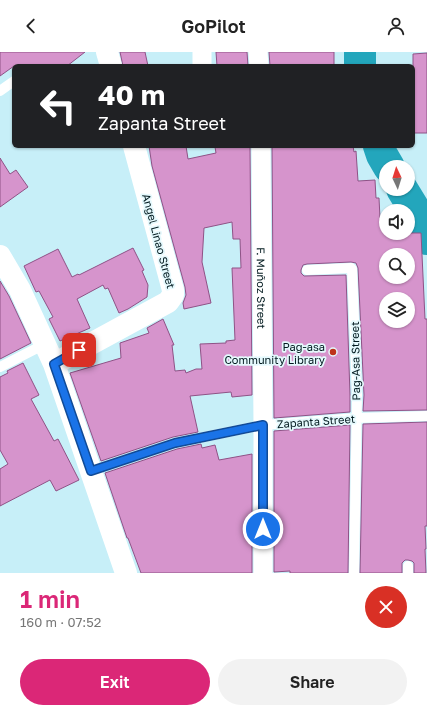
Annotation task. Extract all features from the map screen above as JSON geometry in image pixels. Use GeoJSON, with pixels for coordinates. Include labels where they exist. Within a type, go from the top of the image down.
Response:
{"type":"FeatureCollection","features":[{"type":"Feature","properties":{"kind":"street"},"geometry":{"type":"LineString","coordinates":[[107,52],[110,64]]}},
{"type":"Feature","properties":{"kind":"street"},"geometry":{"type":"LineString","coordinates":[[202,52],[202,64]]}},
{"type":"Feature","properties":{"kind":"street"},"geometry":{"type":"LineString","coordinates":[[258,52],[259,64]]}},
{"type":"Feature","properties":{"kind":"street","name":"Angel Linao Street"},"geometry":{"type":"LineString","coordinates":[[54,364],[168,302],[173,295],[171,282],[135,148]]}},
{"type":"Feature","properties":{"kind":"street","name":"F. Muñoz Street"},"geometry":{"type":"LineString","coordinates":[[261,148],[263,573]]}},
{"type":"Feature","properties":{"kind":"street"},"geometry":{"type":"LineString","coordinates":[[0,256],[20,290],[54,364],[126,573]]}},
{"type":"Feature","properties":{"kind":"lane"},"geometry":{"type":"LineString","coordinates":[[0,91],[12,82]]}},
{"type":"Feature","properties":{"kind":"lane","name":"Pag-Asa Street"},"geometry":{"type":"LineString","coordinates":[[307,270],[352,269],[357,395],[354,573]]}},
{"type":"Feature","properties":{"kind":"lane"},"geometry":{"type":"LineString","coordinates":[[0,367],[45,344]]}},
{"type":"Feature","properties":{"kind":"lane","name":"Zapanta Street"},"geometry":{"type":"LineString","coordinates":[[91,471],[175,443],[263,425],[356,418],[427,416]]}},
{"type":"Feature","properties":{"kind":"building"},"geometry":{"type":"Polygon","coordinates":[[[0,52],[85,52],[70,64],[12,64],[12,67],[0,76],[0,52]]]}},
{"type":"Feature","properties":{"kind":"building"},"geometry":{"type":"Polygon","coordinates":[[[120,52],[145,52],[148,64],[123,64],[120,52]]]}},
{"type":"Feature","properties":{"kind":"building"},"geometry":{"type":"Polygon","coordinates":[[[216,52],[247,52],[248,64],[217,64],[216,52]]]}},
{"type":"Feature","properties":{"kind":"building"},"geometry":{"type":"Polygon","coordinates":[[[269,52],[334,52],[334,64],[270,64],[269,52]]]}},
{"type":"Feature","properties":{"kind":"building"},"geometry":{"type":"Polygon","coordinates":[[[427,53],[427,133],[415,133],[415,64],[413,64],[413,54],[427,53]]]}},
{"type":"Feature","properties":{"kind":"building"},"geometry":{"type":"Polygon","coordinates":[[[149,148],[186,148],[188,159],[216,153],[215,148],[250,148],[252,395],[232,397],[231,392],[190,396],[198,432],[173,437],[101,461],[70,373],[121,358],[120,343],[149,333],[147,328],[163,319],[174,345],[172,345],[175,371],[185,370],[186,373],[196,369],[202,369],[200,344],[226,343],[226,341],[235,340],[232,268],[241,268],[240,239],[233,239],[232,222],[204,228],[202,262],[211,303],[184,309],[183,303],[186,295],[185,287],[152,166],[149,148]]]}},
{"type":"Feature","properties":{"kind":"building"},"geometry":{"type":"Polygon","coordinates":[[[272,148],[353,148],[354,152],[356,151],[358,181],[375,180],[376,198],[379,198],[379,240],[415,240],[415,233],[421,233],[425,319],[427,319],[427,410],[363,411],[364,395],[358,268],[356,263],[303,265],[301,273],[304,276],[346,275],[350,412],[274,418],[272,148]]]}},
{"type":"Feature","properties":{"kind":"building"},"geometry":{"type":"Polygon","coordinates":[[[0,158],[10,174],[16,170],[28,187],[0,207],[0,158]]]}},
{"type":"Feature","properties":{"kind":"building"},"geometry":{"type":"Polygon","coordinates":[[[133,248],[144,270],[142,271],[148,285],[147,297],[119,313],[108,288],[105,289],[103,285],[77,299],[90,328],[60,341],[49,319],[53,317],[39,291],[36,292],[24,266],[58,249],[72,277],[133,248]]]}},
{"type":"Feature","properties":{"kind":"building"},"geometry":{"type":"Polygon","coordinates":[[[0,281],[9,296],[31,343],[0,359],[0,281]]]}},
{"type":"Feature","properties":{"kind":"building"},"geometry":{"type":"Polygon","coordinates":[[[23,363],[39,395],[31,399],[54,441],[58,439],[79,480],[56,491],[50,480],[0,506],[0,469],[8,464],[0,450],[0,377],[8,373],[7,371],[23,363]]]}},
{"type":"Feature","properties":{"kind":"building"},"geometry":{"type":"Polygon","coordinates":[[[427,422],[427,526],[425,526],[426,573],[414,573],[414,563],[412,561],[405,560],[402,563],[402,573],[360,573],[363,424],[427,422]]]}},
{"type":"Feature","properties":{"kind":"building"},"geometry":{"type":"Polygon","coordinates":[[[350,425],[348,573],[290,573],[290,571],[274,572],[274,431],[350,425]]]}},
{"type":"Feature","properties":{"kind":"building"},"geometry":{"type":"Polygon","coordinates":[[[201,444],[202,448],[215,445],[219,460],[252,454],[252,573],[141,573],[127,538],[105,473],[177,449],[201,444]]]}},
{"type":"Feature","properties":{"kind":"waterway"},"geometry":{"type":"LineString","coordinates":[[360,52],[360,64]]}},
{"type":"Feature","properties":{"kind":"waterway"},"geometry":{"type":"LineString","coordinates":[[380,148],[385,160]]}},
{"type":"Feature","properties":{"kind":"waterway"},"geometry":{"type":"LineString","coordinates":[[406,196],[419,217],[427,239]]}},
{"type":"Feature","properties":{"kind":"place","name":"Pag-asa Community Library"},"geometry":{"type":"Point","coordinates":[333,352]}},
{"type":"Feature","properties":{"kind":"route"},"geometry":{"type":"LineString","coordinates":[[79,350],[54,364],[91,471],[175,443],[263,425],[263,529]]}}]}
